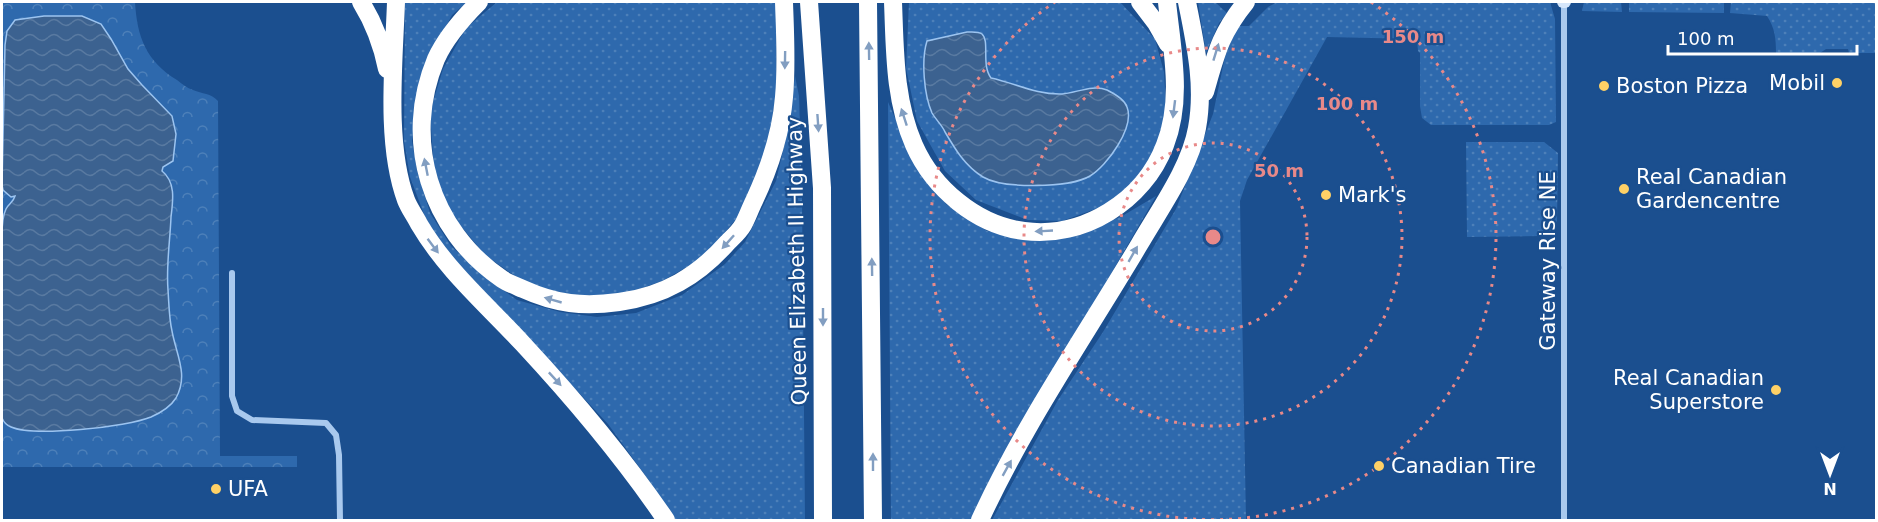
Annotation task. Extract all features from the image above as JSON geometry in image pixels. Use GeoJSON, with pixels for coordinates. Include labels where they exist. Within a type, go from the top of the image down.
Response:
{"type":"FeatureCollection","features":[{"type":"Feature","properties":{"kind":"highway"},"geometry":{"type":"LineString","coordinates":[[361,2],[371,18],[382,47],[393,112]]}},
{"type":"Feature","properties":{"kind":"highway"},"geometry":{"type":"LineString","coordinates":[[396,2],[394,149],[406,202],[429,242],[456,275],[583,409],[666,520]]}},
{"type":"Feature","properties":{"kind":"highway"},"geometry":{"type":"LineString","coordinates":[[479,2],[458,23],[436,58],[424,97],[421,143],[430,189],[449,227],[470,253],[503,280],[536,295],[565,304],[594,306],[638,299],[677,285],[712,260],[742,226],[768,172],[779,130],[784,85],[784,2]]}},
{"type":"Feature","properties":{"kind":"highway","name":"Queen Elizabeth II Highway"},"geometry":{"type":"LineString","coordinates":[[809,2],[822,188],[823,520]]}},
{"type":"Feature","properties":{"kind":"highway"},"geometry":{"type":"LineString","coordinates":[[868,2],[873,520]]}},
{"type":"Feature","properties":{"kind":"highway"},"geometry":{"type":"LineString","coordinates":[[893,2],[900,103],[914,145],[923,163],[942,188],[969,210],[996,224],[1025,231],[1068,229],[1104,216],[1141,185],[1158,160],[1170,130],[1175,95],[1176,76],[1167,2]]}},
{"type":"Feature","properties":{"kind":"highway"},"geometry":{"type":"LineString","coordinates":[[1140,2],[1156,23],[1172,51]]}},
{"type":"Feature","properties":{"kind":"highway"},"geometry":{"type":"LineString","coordinates":[[1187,2],[1200,80],[1200,108]]}},
{"type":"Feature","properties":{"kind":"highway"},"geometry":{"type":"LineString","coordinates":[[980,520],[1050,391],[1104,304],[1184,166],[1195,138],[1200,108],[1218,45],[1226,29],[1246,2]]}},
{"type":"Feature","properties":{"kind":"street","name":"Gateway Rise NE"},"geometry":{"type":"LineString","coordinates":[[1564,2],[1564,520]]}},
{"type":"Feature","properties":{"kind":"street"},"geometry":{"type":"LineString","coordinates":[[232,273],[232,396],[237,411],[252,420],[326,423],[336,435],[339,455],[340,520]]}},
{"type":"Feature","properties":{"kind":"green space"},"geometry":{"type":"Polygon","coordinates":[[[2,2],[135,2],[141,37],[158,65],[187,87],[218,101],[220,456],[297,456],[297,467],[2,467],[2,2]]]}},
{"type":"Feature","properties":{"kind":"green space"},"geometry":{"type":"Polygon","coordinates":[[[405,2],[467,2],[452,15],[424,68],[412,141],[417,170],[430,213],[451,246],[486,278],[517,300],[560,312],[597,317],[636,313],[682,295],[725,264],[745,242],[776,181],[785,142],[795,76],[799,96],[802,198],[805,520],[674,520],[608,424],[441,245],[425,217],[410,177],[404,141],[405,2]]]}},
{"type":"Feature","properties":{"kind":"green space"},"geometry":{"type":"Polygon","coordinates":[[[497,2],[776,2],[776,94],[766,155],[742,212],[703,258],[662,281],[619,296],[573,295],[528,285],[485,255],[450,213],[434,170],[430,112],[443,69],[466,28],[497,2]]]}},
{"type":"Feature","properties":{"kind":"green space"},"geometry":{"type":"Polygon","coordinates":[[[909,2],[1120,2],[1155,39],[1164,72],[1166,107],[1160,141],[1139,180],[1104,206],[1062,221],[1028,220],[976,200],[945,171],[917,121],[906,68],[909,2]]]}},
{"type":"Feature","properties":{"kind":"green space"},"geometry":{"type":"Polygon","coordinates":[[[1198,2],[1215,2],[1227,13],[1219,23],[1206,53],[1198,2]]]}},
{"type":"Feature","properties":{"kind":"green space"},"geometry":{"type":"Polygon","coordinates":[[[1277,2],[1550,2],[1555,19],[1556,122],[1549,125],[1431,125],[1422,118],[1420,106],[1420,53],[1417,39],[1327,37],[1247,180],[1240,201],[1246,520],[992,520],[1058,400],[1103,332],[1176,209],[1213,114],[1225,57],[1237,26],[1249,26],[1268,7],[1277,2]]]}},
{"type":"Feature","properties":{"kind":"green space"},"geometry":{"type":"Polygon","coordinates":[[[1584,2],[1621,2],[1622,12],[1582,11],[1584,2]]]}},
{"type":"Feature","properties":{"kind":"green space"},"geometry":{"type":"Polygon","coordinates":[[[1629,2],[1724,2],[1724,13],[1629,12],[1629,2]]]}},
{"type":"Feature","properties":{"kind":"green space"},"geometry":{"type":"Polygon","coordinates":[[[1731,2],[1876,2],[1876,53],[1849,53],[1848,49],[1826,49],[1820,53],[1776,53],[1772,25],[1767,16],[1730,13],[1731,2]]]}},
{"type":"Feature","properties":{"kind":"green space"},"geometry":{"type":"Polygon","coordinates":[[[888,102],[915,164],[946,204],[987,231],[1028,239],[1081,235],[1124,215],[1156,196],[1009,450],[976,520],[891,520],[888,102]]]}},
{"type":"Feature","properties":{"kind":"green space"},"geometry":{"type":"Polygon","coordinates":[[[1466,142],[1544,142],[1558,153],[1557,221],[1551,232],[1539,236],[1467,237],[1466,142]]]}},
{"type":"Feature","properties":{"kind":"water"},"geometry":{"type":"Polygon","coordinates":[[[44,16],[82,16],[101,24],[128,69],[172,116],[176,134],[173,161],[163,167],[162,171],[172,186],[168,263],[170,321],[182,373],[180,389],[171,404],[139,421],[81,430],[39,431],[11,427],[5,424],[2,418],[2,226],[6,209],[15,196],[11,197],[3,190],[2,185],[5,45],[7,31],[15,20],[44,16]]]}},
{"type":"Feature","properties":{"kind":"water"},"geometry":{"type":"Polygon","coordinates":[[[967,32],[979,32],[984,37],[988,73],[991,78],[1052,94],[1102,88],[1110,91],[1126,104],[1128,115],[1123,135],[1111,155],[1097,171],[1090,176],[1068,183],[1036,186],[993,181],[971,168],[932,113],[924,77],[927,41],[967,32]]]}},
{"type":"Feature","properties":{"kind":"place","name":"Mobil"},"geometry":{"type":"Point","coordinates":[1837,83]}},
{"type":"Feature","properties":{"kind":"place","name":"Boston Pizza"},"geometry":{"type":"Point","coordinates":[1604,86]}},
{"type":"Feature","properties":{"kind":"place","name":"Real Canadian Gardencentre"},"geometry":{"type":"Point","coordinates":[1624,189]}},
{"type":"Feature","properties":{"kind":"place","name":"Mark's"},"geometry":{"type":"Point","coordinates":[1326,195]}},
{"type":"Feature","properties":{"kind":"place","name":"Real Canadian Superstore"},"geometry":{"type":"Point","coordinates":[1776,390]}},
{"type":"Feature","properties":{"kind":"place","name":"Canadian Tire"},"geometry":{"type":"Point","coordinates":[1379,466]}},
{"type":"Feature","properties":{"kind":"place","name":"UFA"},"geometry":{"type":"Point","coordinates":[216,489]}}]}
